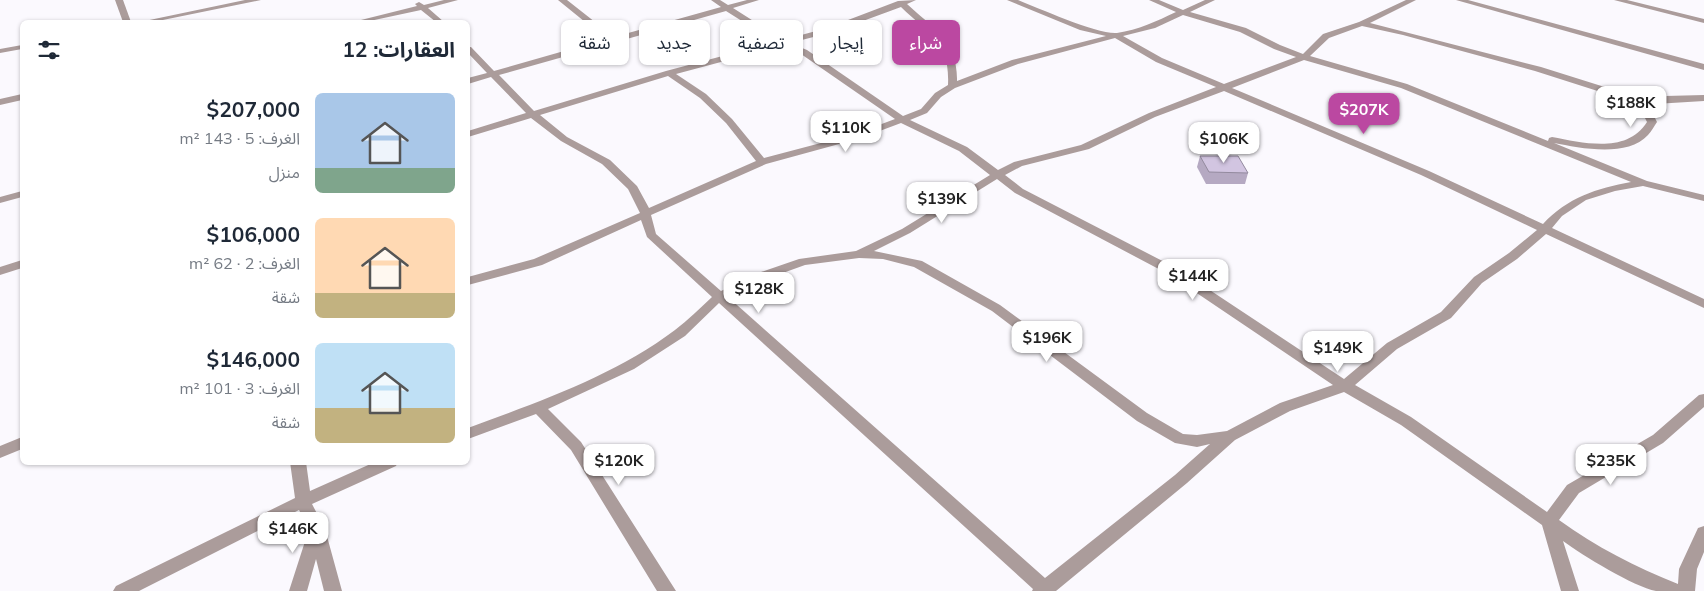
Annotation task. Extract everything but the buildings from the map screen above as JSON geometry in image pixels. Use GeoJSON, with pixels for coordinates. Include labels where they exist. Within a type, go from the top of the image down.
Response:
{"type":"FeatureCollection","features":[{"type":"Feature","properties":{"kind":"street"},"geometry":{"type":"LineString","coordinates":[[119,0],[127,20]]}},
{"type":"Feature","properties":{"kind":"street"},"geometry":{"type":"LineString","coordinates":[[154,20],[257,0]]}},
{"type":"Feature","properties":{"kind":"street"},"geometry":{"type":"LineString","coordinates":[[415,0],[438,20]]}},
{"type":"Feature","properties":{"kind":"street"},"geometry":{"type":"LineString","coordinates":[[366,20],[454,0]]}},
{"type":"Feature","properties":{"kind":"street"},"geometry":{"type":"LineString","coordinates":[[562,0],[588,20]]}},
{"type":"Feature","properties":{"kind":"street"},"geometry":{"type":"LineString","coordinates":[[715,0],[745,20]]}},
{"type":"Feature","properties":{"kind":"street"},"geometry":{"type":"LineString","coordinates":[[629,34],[756,0]]}},
{"type":"Feature","properties":{"kind":"street"},"geometry":{"type":"LineString","coordinates":[[803,36],[830,30],[912,0]]}},
{"type":"Feature","properties":{"kind":"street"},"geometry":{"type":"LineString","coordinates":[[1011,0],[1083,28],[1117,36],[1159,60],[1425,173],[1704,304]]}},
{"type":"Feature","properties":{"kind":"street"},"geometry":{"type":"LineString","coordinates":[[1153,0],[1184,13],[1243,30],[1277,47],[1304,57],[1404,86],[1643,183],[1704,198]]}},
{"type":"Feature","properties":{"kind":"street"},"geometry":{"type":"LineString","coordinates":[[470,280],[538,262],[645,212],[762,162],[850,139],[924,111],[938,95],[952,86],[1015,62],[1117,36],[1184,13],[1211,0]]}},
{"type":"Feature","properties":{"kind":"street"},"geometry":{"type":"LineString","coordinates":[[859,254],[906,231],[1018,164],[1085,147],[1152,115],[1220,87],[1304,57],[1326,36],[1362,24],[1412,0]]}},
{"type":"Feature","properties":{"kind":"street"},"geometry":{"type":"LineString","coordinates":[[1460,0],[1704,67]]}},
{"type":"Feature","properties":{"kind":"street"},"geometry":{"type":"LineString","coordinates":[[1618,0],[1704,21]]}},
{"type":"Feature","properties":{"kind":"street"},"geometry":{"type":"LineString","coordinates":[[901,3],[945,44],[952,56],[954,71],[952,86]]}},
{"type":"Feature","properties":{"kind":"street"},"geometry":{"type":"LineString","coordinates":[[1362,24],[1404,33],[1538,69],[1610,92],[1665,99],[1704,98]]}},
{"type":"Feature","properties":{"kind":"street"},"geometry":{"type":"LineString","coordinates":[[0,51],[20,47]]}},
{"type":"Feature","properties":{"kind":"street"},"geometry":{"type":"LineString","coordinates":[[470,50],[530,114],[564,139],[606,162],[633,188],[645,212],[651,235],[1044,590],[1230,436],[1285,407],[1345,386],[1392,346],[1446,315],[1478,280],[1544,230],[1558,214],[1582,198],[1613,188],[1643,183]]}},
{"type":"Feature","properties":{"kind":"street"},"geometry":{"type":"LineString","coordinates":[[803,52],[900,119],[963,150],[1019,191],[1174,272],[1345,386],[1406,421],[1581,545],[1638,576],[1675,591]]}},
{"type":"Feature","properties":{"kind":"street"},"geometry":{"type":"LineString","coordinates":[[470,80],[561,54]]}},
{"type":"Feature","properties":{"kind":"street"},"geometry":{"type":"LineString","coordinates":[[470,133],[720,59]]}},
{"type":"Feature","properties":{"kind":"street"},"geometry":{"type":"LineString","coordinates":[[669,73],[703,96],[729,121],[762,162]]}},
{"type":"Feature","properties":{"kind":"street"},"geometry":{"type":"LineString","coordinates":[[0,102],[20,97]]}},
{"type":"Feature","properties":{"kind":"street"},"geometry":{"type":"LineString","coordinates":[[1526,135],[1587,146],[1616,145],[1633,141],[1644,135],[1652,122],[1647,112],[1651,102],[1665,99]]}},
{"type":"Feature","properties":{"kind":"street"},"geometry":{"type":"LineString","coordinates":[[0,200],[20,195]]}},
{"type":"Feature","properties":{"kind":"street"},"geometry":{"type":"LineString","coordinates":[[470,433],[538,408],[629,366],[680,332],[719,297],[765,275],[803,262],[859,254],[883,255],[918,264],[996,308],[1142,417],[1180,439],[1197,441],[1230,436]]}},
{"type":"Feature","properties":{"kind":"street"},"geometry":{"type":"LineString","coordinates":[[0,271],[20,265]]}},
{"type":"Feature","properties":{"kind":"street"},"geometry":{"type":"LineString","coordinates":[[1549,522],[1573,489],[1658,439],[1704,398]]}},
{"type":"Feature","properties":{"kind":"street"},"geometry":{"type":"LineString","coordinates":[[538,408],[576,446],[667,591]]}},
{"type":"Feature","properties":{"kind":"street"},"geometry":{"type":"LineString","coordinates":[[0,452],[20,444]]}},
{"type":"Feature","properties":{"kind":"street"},"geometry":{"type":"LineString","coordinates":[[298,465],[303,501],[317,529],[333,591]]}},
{"type":"Feature","properties":{"kind":"street"},"geometry":{"type":"LineString","coordinates":[[122,591],[303,501],[384,465]]}},
{"type":"Feature","properties":{"kind":"street"},"geometry":{"type":"LineString","coordinates":[[1549,522],[1570,591]]}},
{"type":"Feature","properties":{"kind":"street"},"geometry":{"type":"LineString","coordinates":[[298,591],[317,529]]}},
{"type":"Feature","properties":{"kind":"street"},"geometry":{"type":"LineString","coordinates":[[1686,591],[1688,569],[1704,533]]}}]}
